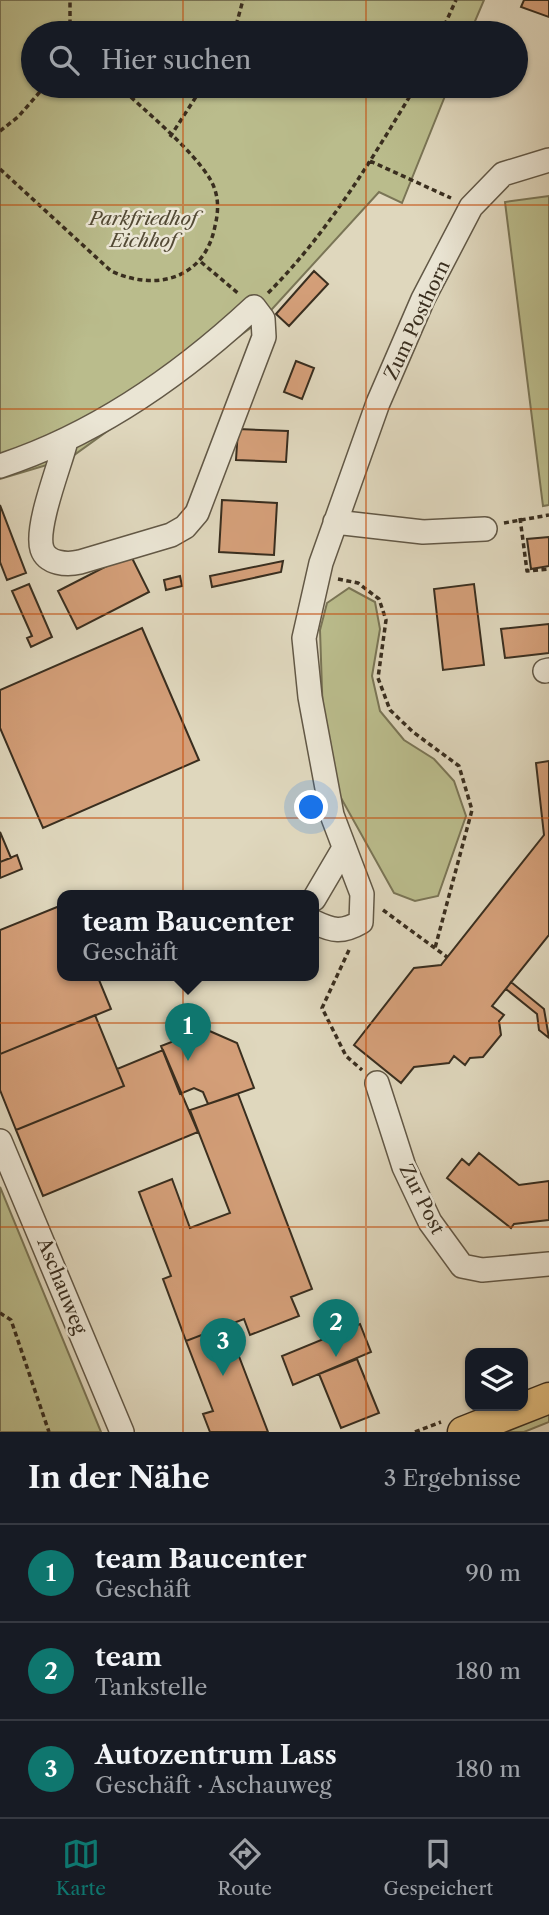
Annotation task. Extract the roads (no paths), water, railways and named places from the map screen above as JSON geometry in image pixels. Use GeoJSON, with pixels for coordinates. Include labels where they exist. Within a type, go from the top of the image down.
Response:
{"type":"FeatureCollection","features":[{"type":"Feature","properties":{"kind":"main road"},"geometry":{"type":"LineString","coordinates":[[463,1432],[549,1398]]}},
{"type":"Feature","properties":{"kind":"street","name":"Zum Posthorn"},"geometry":{"type":"LineString","coordinates":[[319,924],[331,930],[345,931],[361,922],[362,894],[332,815],[319,757],[304,638],[321,563],[378,403],[423,299],[471,207],[503,174],[549,160]]}},
{"type":"Feature","properties":{"kind":"street"},"geometry":{"type":"LineString","coordinates":[[0,466],[66,441],[158,384],[211,345],[254,307],[263,320],[264,337],[197,513],[185,527],[161,539],[80,562],[67,564],[50,559],[41,547],[42,528],[66,441]]}},
{"type":"Feature","properties":{"kind":"street"},"geometry":{"type":"LineString","coordinates":[[335,523],[423,532],[485,529]]}},
{"type":"Feature","properties":{"kind":"street"},"geometry":{"type":"LineString","coordinates":[[319,890],[344,848]]}},
{"type":"Feature","properties":{"kind":"street","name":"Zur Post"},"geometry":{"type":"LineString","coordinates":[[377,1083],[404,1167],[430,1222],[462,1266],[482,1270],[549,1264]]}},
{"type":"Feature","properties":{"kind":"street","name":"Aschauweg"},"geometry":{"type":"LineString","coordinates":[[0,1141],[122,1432]]}},
{"type":"Feature","properties":{"kind":"place","name":"team Baucenter"},"geometry":{"type":"Point","coordinates":[188,1061]}},
{"type":"Feature","properties":{"kind":"place","name":"team"},"geometry":{"type":"Point","coordinates":[336,1357]}},
{"type":"Feature","properties":{"kind":"place","name":"Autozentrum Lass"},"geometry":{"type":"Point","coordinates":[223,1376]}},
{"type":"Feature","properties":{"kind":"park label","name":"Parkfriedhof Eichhof"},"geometry":{"type":"Point","coordinates":[143,229]}}]}
